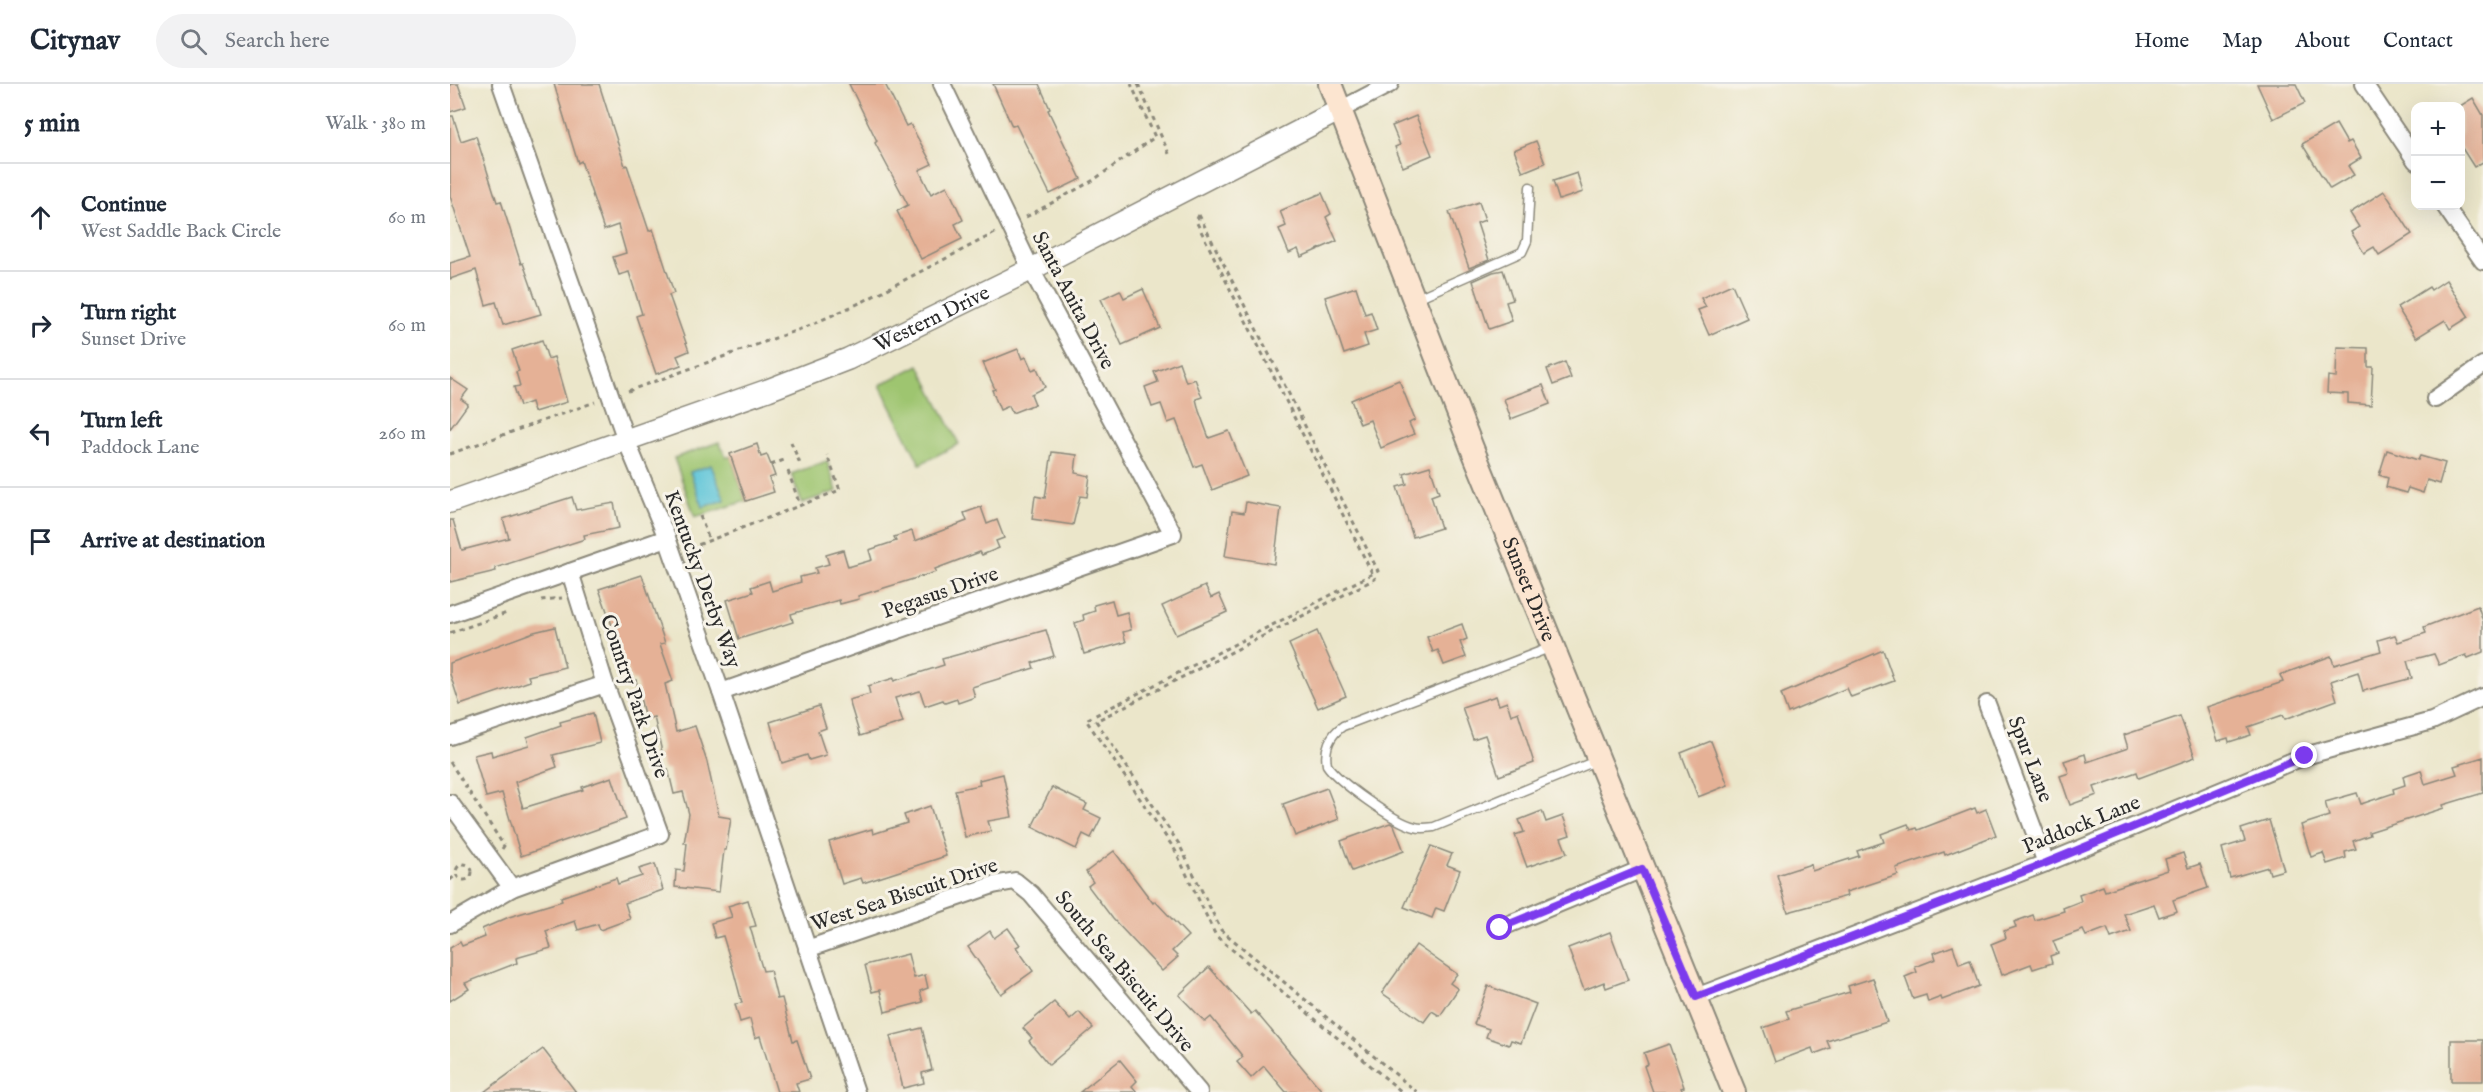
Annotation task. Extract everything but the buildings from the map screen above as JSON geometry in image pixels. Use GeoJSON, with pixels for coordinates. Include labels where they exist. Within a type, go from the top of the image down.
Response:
{"type":"FeatureCollection","features":[{"type":"Feature","properties":{"kind":"main road","name":"Sunset Drive"},"geometry":{"type":"LineString","coordinates":[[1330,84],[1598,760],[1734,1092]]}},
{"type":"Feature","properties":{"kind":"street","name":"Kentucky Derby Way"},"geometry":{"type":"LineString","coordinates":[[501,84],[626,440],[667,538],[856,1092]]}},
{"type":"Feature","properties":{"kind":"street","name":"Santa Anita Drive"},"geometry":{"type":"LineString","coordinates":[[942,84],[1031,270],[1173,534]]}},
{"type":"Feature","properties":{"kind":"street","name":"Western Drive"},"geometry":{"type":"LineString","coordinates":[[450,502],[768,390],[848,359],[1031,270],[1390,84]]}},
{"type":"Feature","properties":{"kind":"street"},"geometry":{"type":"LineString","coordinates":[[2364,84],[2412,156]]}},
{"type":"Feature","properties":{"kind":"street"},"geometry":{"type":"LineString","coordinates":[[2448,210],[2483,261]]}},
{"type":"Feature","properties":{"kind":"street"},"geometry":{"type":"LineString","coordinates":[[2435,399],[2483,365]]}},
{"type":"Feature","properties":{"kind":"street","name":"Pegasus Drive"},"geometry":{"type":"LineString","coordinates":[[721,692],[1173,534]]}},
{"type":"Feature","properties":{"kind":"street"},"geometry":{"type":"LineString","coordinates":[[450,614],[667,538]]}},
{"type":"Feature","properties":{"kind":"street","name":"Country Park Drive"},"geometry":{"type":"LineString","coordinates":[[512,888],[660,834],[605,684],[570,572]]}},
{"type":"Feature","properties":{"kind":"street"},"geometry":{"type":"LineString","coordinates":[[450,736],[605,684]]}},
{"type":"Feature","properties":{"kind":"street","name":"Paddock Lane"},"geometry":{"type":"LineString","coordinates":[[1696,997],[2046,863],[2305,756],[2432,721],[2483,697]]}},
{"type":"Feature","properties":{"kind":"street","name":"Spur Lane"},"geometry":{"type":"LineString","coordinates":[[1987,704],[2046,863]]}},
{"type":"Feature","properties":{"kind":"street"},"geometry":{"type":"LineString","coordinates":[[450,804],[512,888],[450,924]]}},
{"type":"Feature","properties":{"kind":"street"},"geometry":{"type":"LineString","coordinates":[[1500,928],[1642,869]]}},
{"type":"Feature","properties":{"kind":"street","name":"West Sea Biscuit Drive"},"geometry":{"type":"LineString","coordinates":[[807,949],[993,885],[1015,881]]}},
{"type":"Feature","properties":{"kind":"street","name":"South Sea Biscuit Drive"},"geometry":{"type":"LineString","coordinates":[[1015,881],[1031,894],[1199,1092]]}},
{"type":"Feature","properties":{"kind":"lane"},"geometry":{"type":"LineString","coordinates":[[1414,299],[1522,252],[1527,242],[1530,187]]}},
{"type":"Feature","properties":{"kind":"lane"},"geometry":{"type":"LineString","coordinates":[[1553,646],[1343,726],[1336,731],[1327,747],[1327,765],[1343,783],[1405,824],[1425,828],[1434,827],[1598,760]]}},
{"type":"Feature","properties":{"kind":"path"},"geometry":{"type":"LineString","coordinates":[[1026,217],[1092,181],[1155,137],[1131,84]]}},
{"type":"Feature","properties":{"kind":"path"},"geometry":{"type":"LineString","coordinates":[[1138,84],[1170,156]]}},
{"type":"Feature","properties":{"kind":"path"},"geometry":{"type":"LineString","coordinates":[[1402,1092],[1216,936],[1174,850],[1086,720],[1372,574],[1378,572],[1199,215],[1196,221],[1372,574],[1375,579],[1096,721],[1179,844],[1221,930],[1417,1092]]}},
{"type":"Feature","properties":{"kind":"path"},"geometry":{"type":"LineString","coordinates":[[628,391],[806,327],[862,302],[1001,230]]}},
{"type":"Feature","properties":{"kind":"path"},"geometry":{"type":"LineString","coordinates":[[450,454],[599,400]]}},
{"type":"Feature","properties":{"kind":"path"},"geometry":{"type":"LineString","coordinates":[[791,442],[801,466]]}},
{"type":"Feature","properties":{"kind":"path"},"geometry":{"type":"LineString","coordinates":[[690,548],[840,490],[827,455]]}},
{"type":"Feature","properties":{"kind":"path"},"geometry":{"type":"LineString","coordinates":[[771,465],[784,460]]}},
{"type":"Feature","properties":{"kind":"path"},"geometry":{"type":"LineString","coordinates":[[788,471],[800,506]]}},
{"type":"Feature","properties":{"kind":"path"},"geometry":{"type":"LineString","coordinates":[[700,516],[709,540]]}},
{"type":"Feature","properties":{"kind":"path"},"geometry":{"type":"LineString","coordinates":[[538,601],[566,597]]}},
{"type":"Feature","properties":{"kind":"path"},"geometry":{"type":"LineString","coordinates":[[450,633],[507,613]]}},
{"type":"Feature","properties":{"kind":"path"},"geometry":{"type":"LineString","coordinates":[[450,762],[504,846],[501,849]]}},
{"type":"Feature","properties":{"kind":"path"},"geometry":{"type":"LineString","coordinates":[[450,880],[456,875],[457,867],[461,864],[470,868],[471,875],[467,879],[456,875]]}},
{"type":"Feature","properties":{"kind":"green space"},"geometry":{"type":"Polygon","coordinates":[[[919,365],[959,444],[920,464],[880,385],[919,365]]]}},
{"type":"Feature","properties":{"kind":"green space"},"geometry":{"type":"Polygon","coordinates":[[[719,442],[726,457],[731,457],[746,501],[695,517],[674,458],[719,442]]]}},
{"type":"Feature","properties":{"kind":"green space"},"geometry":{"type":"Polygon","coordinates":[[[827,461],[837,491],[802,503],[791,474],[827,461]]]}},
{"type":"Feature","properties":{"kind":"water"},"geometry":{"type":"Polygon","coordinates":[[[711,465],[725,500],[703,507],[690,472],[711,465]]]}},
{"type":"Feature","properties":{"kind":"route"},"geometry":{"type":"LineString","coordinates":[[1500,928],[1642,869],[1696,997],[2046,863],[2305,756]]}}]}
